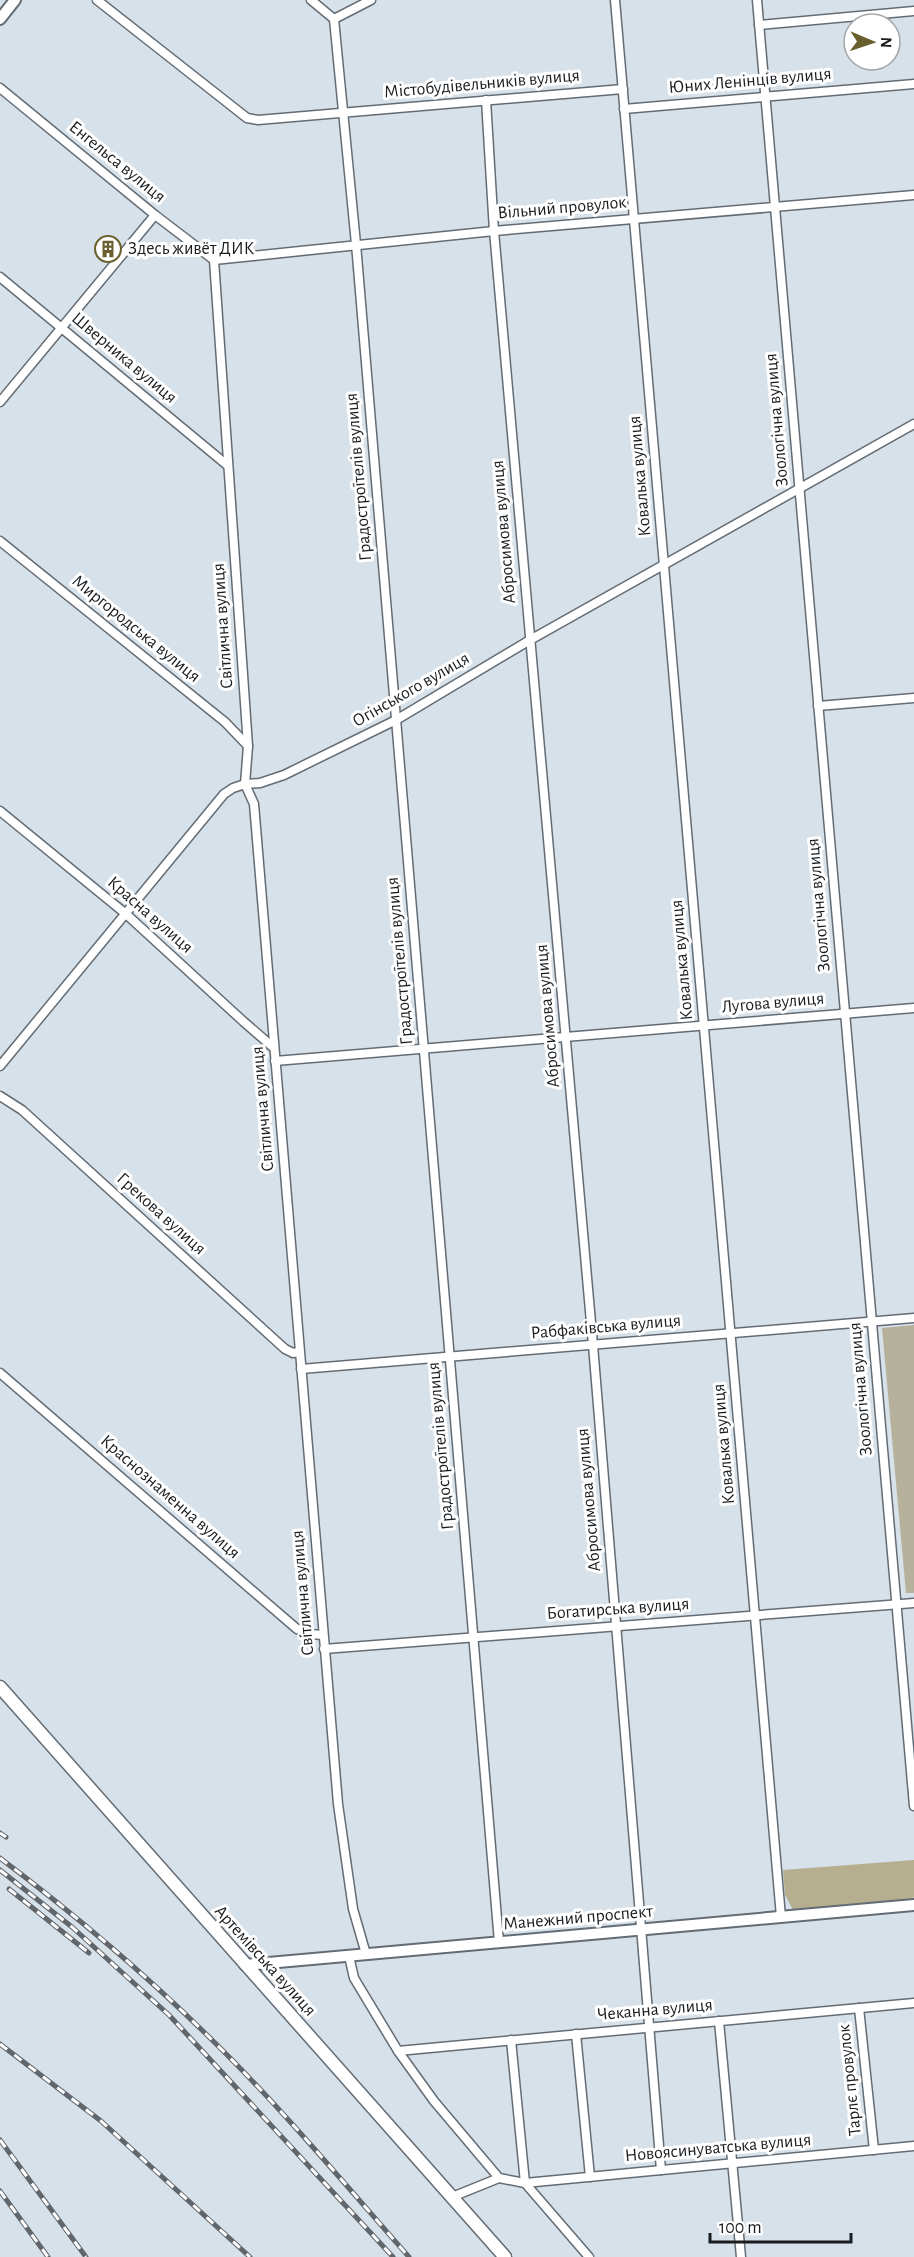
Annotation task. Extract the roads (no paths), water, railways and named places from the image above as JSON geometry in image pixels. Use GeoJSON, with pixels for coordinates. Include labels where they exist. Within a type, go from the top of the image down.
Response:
{"type":"FeatureCollection","features":[{"type":"Feature","properties":{"kind":"main road","name":"Артемівська вулиця"},"geometry":{"type":"LineString","coordinates":[[0,1687],[505,2257]]}},
{"type":"Feature","properties":{"kind":"street"},"geometry":{"type":"LineString","coordinates":[[0,19],[15,0]]}},
{"type":"Feature","properties":{"kind":"street","name":"Містобудівельників вулиця"},"geometry":{"type":"LineString","coordinates":[[97,0],[247,118],[258,120],[622,89]]}},
{"type":"Feature","properties":{"kind":"street"},"geometry":{"type":"LineString","coordinates":[[311,0],[334,19],[371,0]]}},
{"type":"Feature","properties":{"kind":"street","name":"Ковалька вулиця"},"geometry":{"type":"LineString","coordinates":[[615,0],[781,1917]]}},
{"type":"Feature","properties":{"kind":"street","name":"Зоологічна вулиця"},"geometry":{"type":"LineString","coordinates":[[757,0],[914,1806]]}},
{"type":"Feature","properties":{"kind":"street"},"geometry":{"type":"LineString","coordinates":[[759,25],[914,11]]}},
{"type":"Feature","properties":{"kind":"street","name":"Градостроїтелiв вулиця"},"geometry":{"type":"LineString","coordinates":[[334,19],[356,244],[499,1942]]}},
{"type":"Feature","properties":{"kind":"street","name":"Юних Ленінців вулиця"},"geometry":{"type":"LineString","coordinates":[[624,109],[914,84]]}},
{"type":"Feature","properties":{"kind":"street","name":"Енгельса вулиця"},"geometry":{"type":"LineString","coordinates":[[0,87],[155,215],[214,260]]}},
{"type":"Feature","properties":{"kind":"street","name":"Абросимова вулиця"},"geometry":{"type":"LineString","coordinates":[[486,100],[494,231],[593,1345],[661,2170]]}},
{"type":"Feature","properties":{"kind":"street","name":"Вільний провулок"},"geometry":{"type":"LineString","coordinates":[[214,260],[634,218],[914,196]]}},
{"type":"Feature","properties":{"kind":"street"},"geometry":{"type":"LineString","coordinates":[[0,402],[155,215]]}},
{"type":"Feature","properties":{"kind":"street","name":"Світлична вулиця"},"geometry":{"type":"LineString","coordinates":[[214,260],[248,746],[245,784],[254,804],[338,1804],[353,1909],[366,1954]]}},
{"type":"Feature","properties":{"kind":"street","name":"Шверника вулиця"},"geometry":{"type":"LineString","coordinates":[[0,277],[227,465]]}},
{"type":"Feature","properties":{"kind":"street","name":"Огінського вулиця"},"geometry":{"type":"LineString","coordinates":[[0,1066],[224,794],[245,784],[260,783],[284,775],[396,720],[664,564],[914,424]]}},
{"type":"Feature","properties":{"kind":"street","name":"Миргородська вулиця"},"geometry":{"type":"LineString","coordinates":[[0,541],[225,722],[248,746]]}},
{"type":"Feature","properties":{"kind":"street"},"geometry":{"type":"LineString","coordinates":[[818,706],[914,698]]}},
{"type":"Feature","properties":{"kind":"street","name":"Красна вулиця"},"geometry":{"type":"LineString","coordinates":[[0,811],[126,914],[274,1048]]}},
{"type":"Feature","properties":{"kind":"street","name":"Лугова вулиця"},"geometry":{"type":"LineString","coordinates":[[275,1061],[914,1008]]}},
{"type":"Feature","properties":{"kind":"street","name":"Грекова вулиця"},"geometry":{"type":"LineString","coordinates":[[0,1096],[22,1110],[285,1349],[293,1353],[300,1352]]}},
{"type":"Feature","properties":{"kind":"street","name":"Рабфаківська вулиця"},"geometry":{"type":"LineString","coordinates":[[301,1369],[914,1318]]}},
{"type":"Feature","properties":{"kind":"street","name":"Краснознаменна вулиця"},"geometry":{"type":"LineString","coordinates":[[0,1373],[297,1629],[310,1634],[323,1635]]}},
{"type":"Feature","properties":{"kind":"street","name":"Богатирська вулиця"},"geometry":{"type":"LineString","coordinates":[[324,1648],[914,1603]]}},
{"type":"Feature","properties":{"kind":"street","name":"Манежний проспект"},"geometry":{"type":"LineString","coordinates":[[244,1965],[914,1905]]}},
{"type":"Feature","properties":{"kind":"street"},"geometry":{"type":"LineString","coordinates":[[349,1956],[354,1978],[398,2050],[434,2102],[498,2178]]}},
{"type":"Feature","properties":{"kind":"street","name":"Чеканна вулиця"},"geometry":{"type":"LineString","coordinates":[[398,2050],[914,2003]]}},
{"type":"Feature","properties":{"kind":"street","name":"Тарлє провулок"},"geometry":{"type":"LineString","coordinates":[[860,2008],[874,2150]]}},
{"type":"Feature","properties":{"kind":"street"},"geometry":{"type":"LineString","coordinates":[[719,2021],[741,2257]]}},
{"type":"Feature","properties":{"kind":"street"},"geometry":{"type":"LineString","coordinates":[[576,2034],[590,2177]]}},
{"type":"Feature","properties":{"kind":"street"},"geometry":{"type":"LineString","coordinates":[[511,2040],[525,2183],[589,2257]]}},
{"type":"Feature","properties":{"kind":"street","name":"Новоясинуватська вулиця"},"geometry":{"type":"LineString","coordinates":[[525,2183],[914,2146]]}},
{"type":"Feature","properties":{"kind":"street"},"geometry":{"type":"LineString","coordinates":[[452,2198],[498,2178],[525,2183]]}},
{"type":"Feature","properties":{"kind":"railway"},"geometry":{"type":"LineString","coordinates":[[0,1833],[6,1837]]}},
{"type":"Feature","properties":{"kind":"railway"},"geometry":{"type":"LineString","coordinates":[[0,1858],[106,1943],[207,2035],[285,2116],[409,2257]]}},
{"type":"Feature","properties":{"kind":"railway"},"geometry":{"type":"LineString","coordinates":[[0,1870],[72,1927],[169,2015],[393,2257]]}},
{"type":"Feature","properties":{"kind":"railway"},"geometry":{"type":"LineString","coordinates":[[9,1889],[89,1953]]}},
{"type":"Feature","properties":{"kind":"railway"},"geometry":{"type":"LineString","coordinates":[[0,2044],[101,2121],[250,2257]]}},
{"type":"Feature","properties":{"kind":"railway"},"geometry":{"type":"LineString","coordinates":[[0,2140],[86,2257]]}},
{"type":"Feature","properties":{"kind":"railway"},"geometry":{"type":"LineString","coordinates":[[0,2191],[48,2257]]}},
{"type":"Feature","properties":{"kind":"place","name":"Здесь живёт ДИК"},"geometry":{"type":"Point","coordinates":[108,249]}}]}
